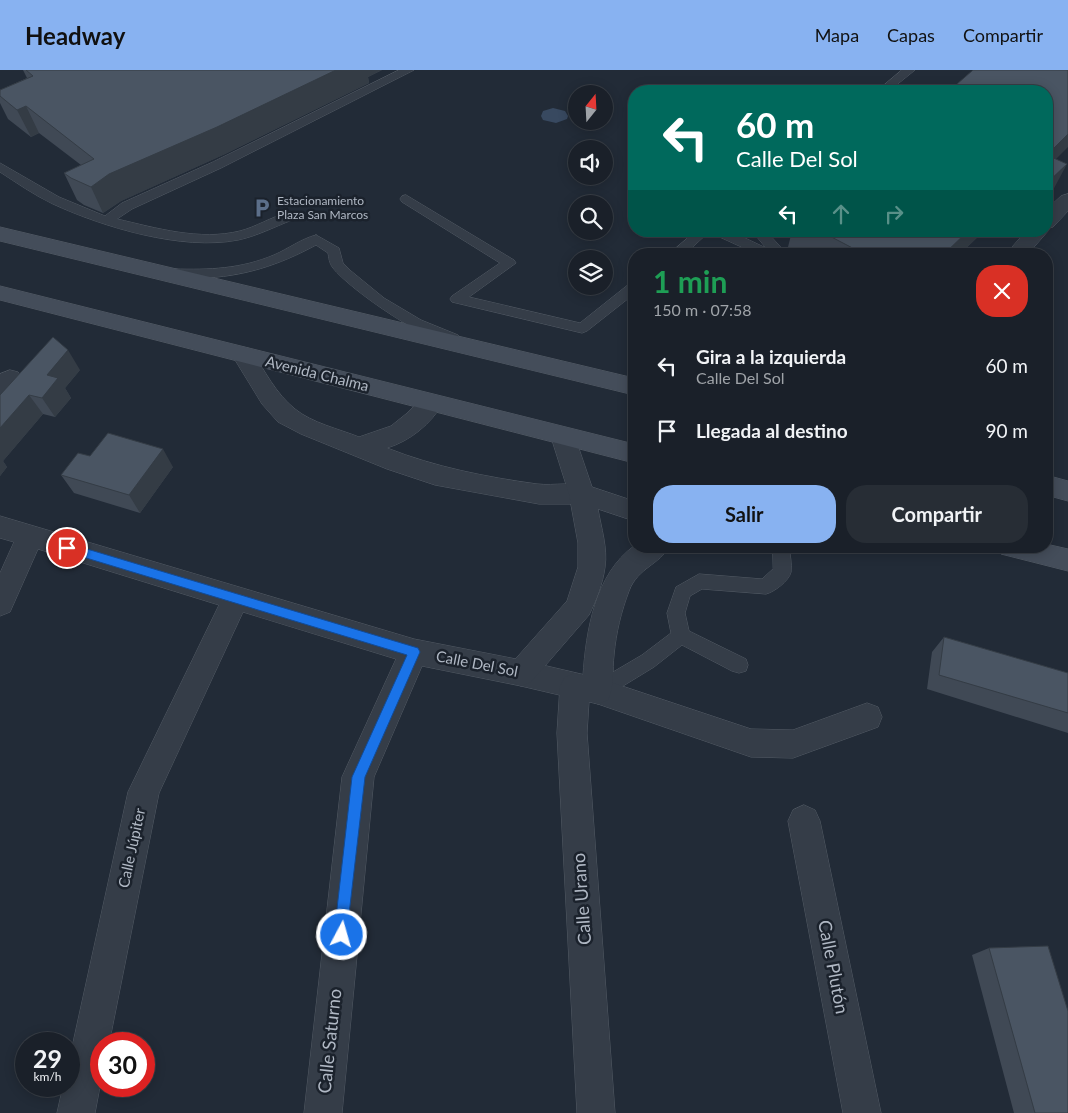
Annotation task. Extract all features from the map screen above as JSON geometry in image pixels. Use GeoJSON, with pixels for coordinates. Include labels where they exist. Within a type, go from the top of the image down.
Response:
{"type":"FeatureCollection","features":[{"type":"Feature","properties":{"kind":"main road"},"geometry":{"type":"LineString","coordinates":[[0,234],[628,386]]}},
{"type":"Feature","properties":{"kind":"main road","name":"Avenida Chalma"},"geometry":{"type":"LineString","coordinates":[[0,293],[628,453]]}},
{"type":"Feature","properties":{"kind":"main road"},"geometry":{"type":"LineString","coordinates":[[1053,487],[1068,491]]}},
{"type":"Feature","properties":{"kind":"main road"},"geometry":{"type":"LineString","coordinates":[[1039,553],[1068,560]]}},
{"type":"Feature","properties":{"kind":"street"},"geometry":{"type":"LineString","coordinates":[[1053,215],[1068,200]]}},
{"type":"Feature","properties":{"kind":"street"},"geometry":{"type":"LineString","coordinates":[[1022,248],[1032,237]]}},
{"type":"Feature","properties":{"kind":"street"},"geometry":{"type":"LineString","coordinates":[[243,355],[270,398],[287,416],[359,448],[435,475],[494,488],[539,494],[582,494],[628,509]]}},
{"type":"Feature","properties":{"kind":"street"},"geometry":{"type":"LineString","coordinates":[[359,448],[401,434],[415,423],[431,403]]}},
{"type":"Feature","properties":{"kind":"street"},"geometry":{"type":"LineString","coordinates":[[521,672],[579,607],[592,567],[591,543],[582,494],[563,437]]}},
{"type":"Feature","properties":{"kind":"street","name":"Calle Del Sol"},"geometry":{"type":"LineString","coordinates":[[0,528],[414,652],[521,672],[587,689],[751,743],[793,744],[868,717]]}},
{"type":"Feature","properties":{"kind":"street"},"geometry":{"type":"LineString","coordinates":[[0,604],[30,536]]}},
{"type":"Feature","properties":{"kind":"street","name":"Calle Urano"},"geometry":{"type":"LineString","coordinates":[[596,1113],[572,733],[622,576],[645,553]]}},
{"type":"Feature","properties":{"kind":"street","name":"Calle Júpiter"},"geometry":{"type":"LineString","coordinates":[[76,1113],[144,792],[236,598]]}},
{"type":"Feature","properties":{"kind":"street","name":"Calle Saturno"},"geometry":{"type":"LineString","coordinates":[[322,1113],[358,777],[414,652]]}},
{"type":"Feature","properties":{"kind":"street","name":"Calle Plutón"},"geometry":{"type":"LineString","coordinates":[[804,821],[862,1113]]}},
{"type":"Feature","properties":{"kind":"lane"},"geometry":{"type":"LineString","coordinates":[[106,221],[127,206],[217,165],[408,70]]}},
{"type":"Feature","properties":{"kind":"lane"},"geometry":{"type":"LineString","coordinates":[[893,85],[909,70]]}},
{"type":"Feature","properties":{"kind":"lane"},"geometry":{"type":"LineString","coordinates":[[0,167],[55,200],[106,221],[178,236],[208,239],[238,236],[287,218]]}},
{"type":"Feature","properties":{"kind":"lane"},"geometry":{"type":"LineString","coordinates":[[406,199],[510,263],[457,299],[582,328],[628,292]]}},
{"type":"Feature","properties":{"kind":"lane"},"geometry":{"type":"LineString","coordinates":[[683,248],[697,237]]}},
{"type":"Feature","properties":{"kind":"lane"},"geometry":{"type":"LineString","coordinates":[[731,237],[756,248]]}},
{"type":"Feature","properties":{"kind":"lane"},"geometry":{"type":"LineString","coordinates":[[764,237],[774,248]]}},
{"type":"Feature","properties":{"kind":"lane"},"geometry":{"type":"LineString","coordinates":[[164,273],[212,275],[241,271],[284,257],[320,242],[334,251],[337,264],[346,274],[379,301],[416,323],[483,352]]}},
{"type":"Feature","properties":{"kind":"lane"},"geometry":{"type":"LineString","coordinates":[[681,636],[676,612],[682,592],[699,581],[766,587],[782,572],[781,553]]}},
{"type":"Feature","properties":{"kind":"lane"},"geometry":{"type":"LineString","coordinates":[[587,689],[648,661],[681,636]]}},
{"type":"Feature","properties":{"kind":"lane"},"geometry":{"type":"LineString","coordinates":[[681,636],[739,665]]}},
{"type":"Feature","properties":{"kind":"water"},"geometry":{"type":"Polygon","coordinates":[[[553,108],[565,111],[568,116],[567,119],[556,123],[543,120],[541,116],[543,111],[553,108]]]}},
{"type":"Feature","properties":{"kind":"building"},"geometry":{"type":"Polygon","coordinates":[[[26,70],[336,70],[217,127],[109,174],[91,187],[64,173],[94,159],[26,106],[17,110],[0,96],[0,90],[33,76],[26,70]]]}},
{"type":"Feature","properties":{"kind":"building"},"geometry":{"type":"Polygon","coordinates":[[[973,70],[1068,70],[1068,134],[1053,149],[1053,85],[956,85],[973,70]]]}},
{"type":"Feature","properties":{"kind":"building"},"geometry":{"type":"Polygon","coordinates":[[[1053,158],[1067,164],[1053,177],[1053,158]]]}},
{"type":"Feature","properties":{"kind":"building"},"geometry":{"type":"Polygon","coordinates":[[[831,237],[962,237],[950,248],[853,248],[831,237]]]}},
{"type":"Feature","properties":{"kind":"building"},"geometry":{"type":"Polygon","coordinates":[[[53,337],[68,350],[47,375],[58,378],[42,398],[29,395],[0,428],[0,395],[53,337]]]}},
{"type":"Feature","properties":{"kind":"building"},"geometry":{"type":"Polygon","coordinates":[[[108,433],[163,449],[129,495],[61,475],[78,453],[90,456],[108,433]]]}},
{"type":"Feature","properties":{"kind":"building"},"geometry":{"type":"Polygon","coordinates":[[[944,637],[1068,673],[1068,713],[939,675],[944,637]]]}},
{"type":"Feature","properties":{"kind":"building"},"geometry":{"type":"Polygon","coordinates":[[[1048,946],[1068,1011],[1068,1113],[1035,1113],[989,948],[1048,946]]]}},
{"type":"Feature","properties":{"kind":"place","name":"Estacionamiento Plaza San Marcos"},"geometry":{"type":"Point","coordinates":[262,208]}},
{"type":"Feature","properties":{"kind":"route"},"geometry":{"type":"LineString","coordinates":[[67,548],[414,652],[358,777],[342,935]]}}]}
